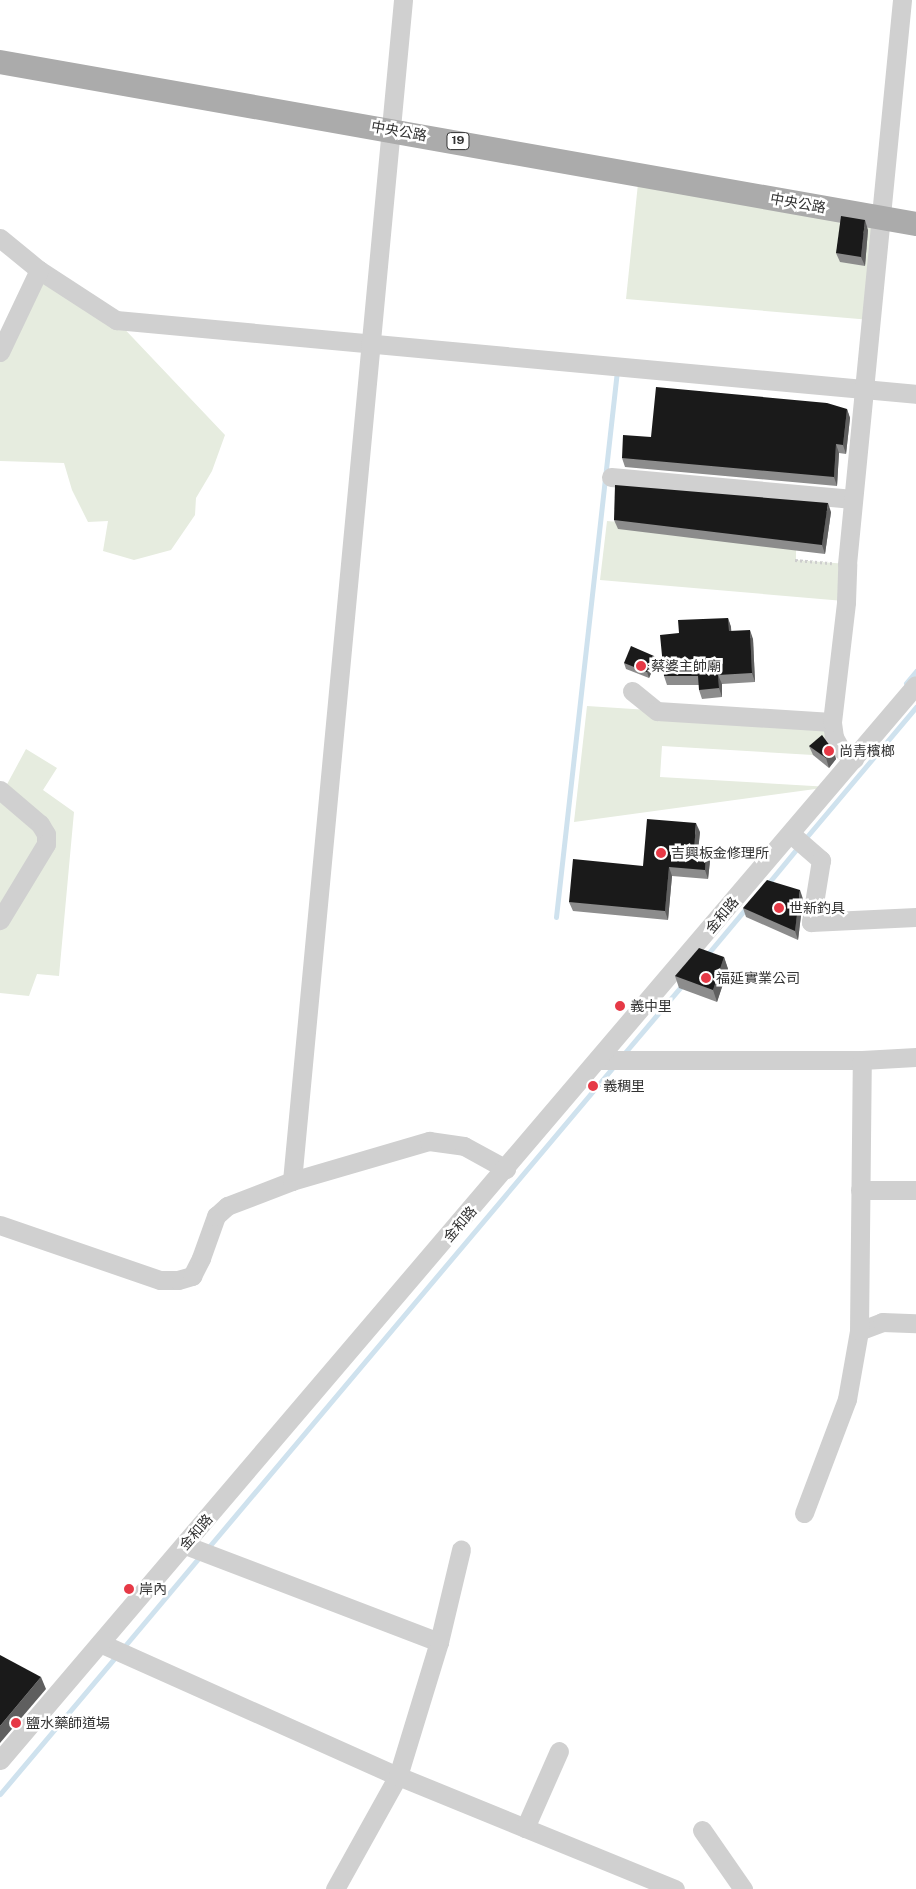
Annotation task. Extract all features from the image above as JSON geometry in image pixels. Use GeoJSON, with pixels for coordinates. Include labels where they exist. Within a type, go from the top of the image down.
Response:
{"type":"FeatureCollection","features":[{"type":"Feature","properties":{"kind":"main road","name":"中央公路"},"geometry":{"type":"LineString","coordinates":[[0,62],[138,88],[390,129],[916,224]]}},
{"type":"Feature","properties":{"kind":"street"},"geometry":{"type":"LineString","coordinates":[[292,1181],[372,344],[390,129],[404,0]]}},
{"type":"Feature","properties":{"kind":"street"},"geometry":{"type":"LineString","coordinates":[[854,759],[840,748],[834,736],[832,722],[846,602],[853,495],[902,0]]}},
{"type":"Feature","properties":{"kind":"street"},"geometry":{"type":"LineString","coordinates":[[0,238],[39,270],[116,320],[916,394]]}},
{"type":"Feature","properties":{"kind":"street"},"geometry":{"type":"LineString","coordinates":[[0,352],[39,270]]}},
{"type":"Feature","properties":{"kind":"street"},"geometry":{"type":"LineString","coordinates":[[611,478],[853,495]]}},
{"type":"Feature","properties":{"kind":"street","name":"金和路"},"geometry":{"type":"LineString","coordinates":[[0,1760],[599,1060],[916,685]]}},
{"type":"Feature","properties":{"kind":"street"},"geometry":{"type":"LineString","coordinates":[[632,691],[657,711],[832,722]]}},
{"type":"Feature","properties":{"kind":"street"},"geometry":{"type":"LineString","coordinates":[[0,790],[40,824],[46,834],[46,844],[0,920]]}},
{"type":"Feature","properties":{"kind":"street"},"geometry":{"type":"LineString","coordinates":[[791,834],[821,860],[811,922],[916,917]]}},
{"type":"Feature","properties":{"kind":"street"},"geometry":{"type":"LineString","coordinates":[[599,1060],[862,1060],[916,1057]]}},
{"type":"Feature","properties":{"kind":"street"},"geometry":{"type":"LineString","coordinates":[[804,1513],[847,1400],[859,1331],[862,1060]]}},
{"type":"Feature","properties":{"kind":"street"},"geometry":{"type":"LineString","coordinates":[[0,1225],[160,1280],[178,1280],[192,1276],[201,1258],[216,1216],[227,1206],[292,1181],[429,1141],[464,1146],[506,1169]]}},
{"type":"Feature","properties":{"kind":"street"},"geometry":{"type":"LineString","coordinates":[[860,1190],[916,1190]]}},
{"type":"Feature","properties":{"kind":"street"},"geometry":{"type":"LineString","coordinates":[[859,1331],[882,1322],[916,1323]]}},
{"type":"Feature","properties":{"kind":"street"},"geometry":{"type":"LineString","coordinates":[[185,1545],[439,1642]]}},
{"type":"Feature","properties":{"kind":"street"},"geometry":{"type":"LineString","coordinates":[[335,1889],[398,1776],[439,1642],[460,1550]]}},
{"type":"Feature","properties":{"kind":"street"},"geometry":{"type":"LineString","coordinates":[[100,1643],[398,1776],[675,1889]]}},
{"type":"Feature","properties":{"kind":"street"},"geometry":{"type":"LineString","coordinates":[[525,1828],[559,1751]]}},
{"type":"Feature","properties":{"kind":"street"},"geometry":{"type":"LineString","coordinates":[[702,1830],[742,1889]]}},
{"type":"Feature","properties":{"kind":"path"},"geometry":{"type":"LineString","coordinates":[[796,560],[847,564]]}},
{"type":"Feature","properties":{"kind":"shaded area"},"geometry":{"type":"Polygon","coordinates":[[[639,174],[879,218],[871,320],[626,299],[639,174]]]}},
{"type":"Feature","properties":{"kind":"shaded area"},"geometry":{"type":"Polygon","coordinates":[[[39,270],[116,320],[225,435],[212,471],[196,498],[195,515],[171,550],[134,560],[103,551],[108,521],[88,522],[72,490],[64,463],[0,461],[0,352],[39,270]]]}},
{"type":"Feature","properties":{"kind":"shaded area"},"geometry":{"type":"Polygon","coordinates":[[[607,521],[796,536],[796,560],[847,564],[844,601],[600,580],[607,521]]]}},
{"type":"Feature","properties":{"kind":"shaded area"},"geometry":{"type":"Polygon","coordinates":[[[587,706],[832,722],[834,737],[813,755],[662,746],[660,777],[830,787],[574,822],[587,706]]]}},
{"type":"Feature","properties":{"kind":"shaded area"},"geometry":{"type":"Polygon","coordinates":[[[26,749],[57,768],[43,790],[74,812],[59,976],[37,974],[29,996],[0,993],[0,785],[5,788],[26,749]]]}},
{"type":"Feature","properties":{"kind":"building"},"geometry":{"type":"Polygon","coordinates":[[[841,216],[865,220],[861,257],[836,253],[841,216]]]}},
{"type":"Feature","properties":{"kind":"building"},"geometry":{"type":"Polygon","coordinates":[[[656,387],[827,403],[847,409],[843,445],[836,444],[834,477],[622,458],[623,435],[651,437],[656,387]]]}},
{"type":"Feature","properties":{"kind":"building"},"geometry":{"type":"Polygon","coordinates":[[[615,485],[828,503],[822,545],[614,520],[615,485]]]}},
{"type":"Feature","properties":{"kind":"building"},"geometry":{"type":"Polygon","coordinates":[[[728,618],[729,631],[750,630],[752,673],[718,675],[719,688],[699,690],[698,676],[664,676],[660,635],[679,633],[678,620],[728,618]]]}},
{"type":"Feature","properties":{"kind":"building","name":"蔡婆主帥廟"},"geometry":{"type":"Polygon","coordinates":[[[631,646],[654,656],[647,672],[624,663],[631,646]]]}},
{"type":"Feature","properties":{"kind":"building"},"geometry":{"type":"Polygon","coordinates":[[[822,735],[833,750],[826,758],[809,746],[822,735]]]}},
{"type":"Feature","properties":{"kind":"building"},"geometry":{"type":"Polygon","coordinates":[[[647,819],[696,823],[694,851],[706,852],[705,870],[669,867],[665,911],[569,902],[573,859],[643,866],[647,819]]]}},
{"type":"Feature","properties":{"kind":"building","name":"世新釣具"},"geometry":{"type":"Polygon","coordinates":[[[767,880],[800,890],[795,931],[743,908],[767,880]]]}},
{"type":"Feature","properties":{"kind":"building"},"geometry":{"type":"Polygon","coordinates":[[[699,948],[724,957],[713,990],[675,976],[699,948]]]}},
{"type":"Feature","properties":{"kind":"building"},"geometry":{"type":"Polygon","coordinates":[[[0,1655],[41,1677],[0,1726],[0,1655]]]}},
{"type":"Feature","properties":{"kind":"waterway"},"geometry":{"type":"LineString","coordinates":[[556,917],[617,371]]}},
{"type":"Feature","properties":{"kind":"waterway"},"geometry":{"type":"LineString","coordinates":[[906,683],[916,671]]}},
{"type":"Feature","properties":{"kind":"waterway"},"geometry":{"type":"LineString","coordinates":[[804,840],[916,707]]}},
{"type":"Feature","properties":{"kind":"waterway"},"geometry":{"type":"LineString","coordinates":[[766,886],[799,846]]}},
{"type":"Feature","properties":{"kind":"waterway"},"geometry":{"type":"LineString","coordinates":[[706,956],[747,907]]}},
{"type":"Feature","properties":{"kind":"waterway"},"geometry":{"type":"LineString","coordinates":[[622,1056],[683,984]]}},
{"type":"Feature","properties":{"kind":"waterway"},"geometry":{"type":"LineString","coordinates":[[207,1549],[614,1066]]}},
{"type":"Feature","properties":{"kind":"waterway"},"geometry":{"type":"LineString","coordinates":[[123,1648],[201,1555]]}},
{"type":"Feature","properties":{"kind":"waterway"},"geometry":{"type":"LineString","coordinates":[[0,1794],[117,1655]]}},
{"type":"Feature","properties":{"kind":"place","name":"蔡婆主帥廟"},"geometry":{"type":"Point","coordinates":[641,666]}},
{"type":"Feature","properties":{"kind":"place","name":"尚青檳榔"},"geometry":{"type":"Point","coordinates":[829,751]}},
{"type":"Feature","properties":{"kind":"place","name":"吉興板金修理所"},"geometry":{"type":"Point","coordinates":[661,853]}},
{"type":"Feature","properties":{"kind":"place","name":"世新釣具"},"geometry":{"type":"Point","coordinates":[779,908]}},
{"type":"Feature","properties":{"kind":"place","name":"福延實業公司"},"geometry":{"type":"Point","coordinates":[706,978]}},
{"type":"Feature","properties":{"kind":"place","name":"義中里"},"geometry":{"type":"Point","coordinates":[620,1006]}},
{"type":"Feature","properties":{"kind":"place","name":"義稠里"},"geometry":{"type":"Point","coordinates":[593,1086]}},
{"type":"Feature","properties":{"kind":"place","name":"岸內"},"geometry":{"type":"Point","coordinates":[129,1589]}},
{"type":"Feature","properties":{"kind":"place","name":"鹽水藥師道場"},"geometry":{"type":"Point","coordinates":[16,1723]}}]}
